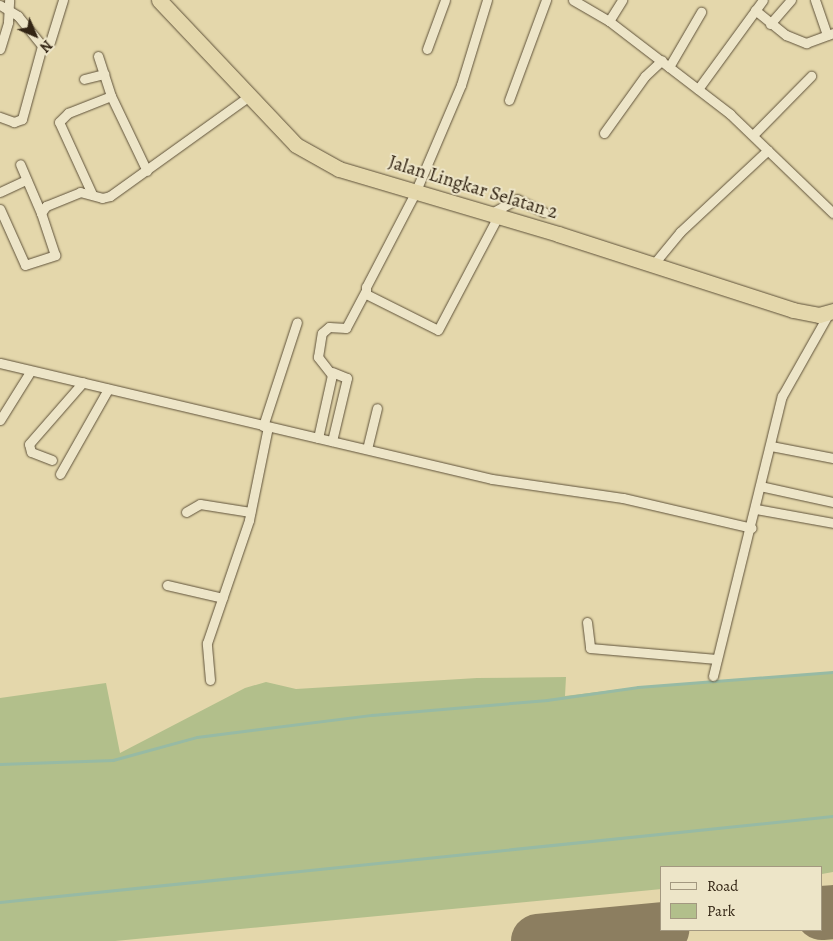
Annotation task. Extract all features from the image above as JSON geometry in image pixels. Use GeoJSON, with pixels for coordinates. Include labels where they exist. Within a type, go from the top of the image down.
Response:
{"type":"FeatureCollection","features":[{"type":"Feature","properties":{"kind":"highway","name":"Jalan Lingkar Selatan 2"},"geometry":{"type":"LineString","coordinates":[[159,0],[248,97],[296,145],[311,156],[339,169],[808,314],[831,312]]}},
{"type":"Feature","properties":{"kind":"street"},"geometry":{"type":"LineString","coordinates":[[50,42],[63,0]]}},
{"type":"Feature","properties":{"kind":"street"},"geometry":{"type":"LineString","coordinates":[[428,49],[445,0]]}},
{"type":"Feature","properties":{"kind":"street"},"geometry":{"type":"LineString","coordinates":[[332,441],[347,378],[332,372],[322,365],[318,357],[322,332],[329,327],[346,328],[415,193],[461,85],[487,0]]}},
{"type":"Feature","properties":{"kind":"street"},"geometry":{"type":"LineString","coordinates":[[509,100],[546,0]]}},
{"type":"Feature","properties":{"kind":"street"},"geometry":{"type":"LineString","coordinates":[[573,0],[609,21],[698,89],[753,135],[833,213]]}},
{"type":"Feature","properties":{"kind":"street"},"geometry":{"type":"LineString","coordinates":[[609,21],[622,0]]}},
{"type":"Feature","properties":{"kind":"street"},"geometry":{"type":"LineString","coordinates":[[698,89],[763,0]]}},
{"type":"Feature","properties":{"kind":"street"},"geometry":{"type":"LineString","coordinates":[[770,24],[791,0]]}},
{"type":"Feature","properties":{"kind":"street"},"geometry":{"type":"LineString","coordinates":[[755,10],[770,24],[806,44],[830,34],[815,0]]}},
{"type":"Feature","properties":{"kind":"street"},"geometry":{"type":"LineString","coordinates":[[0,49],[4,4]]}},
{"type":"Feature","properties":{"kind":"street"},"geometry":{"type":"LineString","coordinates":[[0,117],[14,122],[22,119],[42,46],[4,4]]}},
{"type":"Feature","properties":{"kind":"street"},"geometry":{"type":"LineString","coordinates":[[604,133],[645,76],[666,64],[701,12]]}},
{"type":"Feature","properties":{"kind":"street"},"geometry":{"type":"LineString","coordinates":[[98,56],[110,96],[147,171]]}},
{"type":"Feature","properties":{"kind":"street"},"geometry":{"type":"LineString","coordinates":[[84,79],[104,74]]}},
{"type":"Feature","properties":{"kind":"street"},"geometry":{"type":"LineString","coordinates":[[753,135],[811,76]]}},
{"type":"Feature","properties":{"kind":"street"},"geometry":{"type":"LineString","coordinates":[[92,194],[59,122],[68,113],[110,96]]}},
{"type":"Feature","properties":{"kind":"street"},"geometry":{"type":"LineString","coordinates":[[41,213],[46,206],[80,192],[102,198],[110,196],[248,97]]}},
{"type":"Feature","properties":{"kind":"street"},"geometry":{"type":"LineString","coordinates":[[652,266],[680,232],[768,150]]}},
{"type":"Feature","properties":{"kind":"street"},"geometry":{"type":"LineString","coordinates":[[0,209],[27,266],[56,253],[20,164]]}},
{"type":"Feature","properties":{"kind":"street"},"geometry":{"type":"LineString","coordinates":[[0,192],[26,180]]}},
{"type":"Feature","properties":{"kind":"street"},"geometry":{"type":"LineString","coordinates":[[365,292],[367,296],[438,330],[492,216],[517,199],[544,212]]}},
{"type":"Feature","properties":{"kind":"street"},"geometry":{"type":"LineString","coordinates":[[713,676],[752,528],[760,486],[782,396],[831,312]]}},
{"type":"Feature","properties":{"kind":"street"},"geometry":{"type":"LineString","coordinates":[[210,680],[207,643],[250,512],[266,427],[297,322]]}},
{"type":"Feature","properties":{"kind":"street"},"geometry":{"type":"LineString","coordinates":[[0,363],[30,372],[83,382],[266,427],[492,479],[623,498],[752,528]]}},
{"type":"Feature","properties":{"kind":"street"},"geometry":{"type":"LineString","coordinates":[[0,420],[30,372]]}},
{"type":"Feature","properties":{"kind":"street"},"geometry":{"type":"LineString","coordinates":[[318,438],[332,372]]}},
{"type":"Feature","properties":{"kind":"street"},"geometry":{"type":"LineString","coordinates":[[52,460],[31,452],[29,444],[83,382]]}},
{"type":"Feature","properties":{"kind":"street"},"geometry":{"type":"LineString","coordinates":[[60,474],[108,389]]}},
{"type":"Feature","properties":{"kind":"street"},"geometry":{"type":"LineString","coordinates":[[367,449],[377,408]]}},
{"type":"Feature","properties":{"kind":"street"},"geometry":{"type":"LineString","coordinates":[[770,446],[833,458]]}},
{"type":"Feature","properties":{"kind":"street"},"geometry":{"type":"LineString","coordinates":[[760,486],[833,502]]}},
{"type":"Feature","properties":{"kind":"street"},"geometry":{"type":"LineString","coordinates":[[186,512],[200,504],[250,512]]}},
{"type":"Feature","properties":{"kind":"street"},"geometry":{"type":"LineString","coordinates":[[756,509],[833,523]]}},
{"type":"Feature","properties":{"kind":"street"},"geometry":{"type":"LineString","coordinates":[[167,585],[223,598]]}},
{"type":"Feature","properties":{"kind":"street"},"geometry":{"type":"LineString","coordinates":[[587,622],[590,648],[718,659]]}},
{"type":"Feature","properties":{"kind":"green space"},"geometry":{"type":"Polygon","coordinates":[[[833,672],[833,872],[823,874],[823,866],[660,866],[660,889],[115,941],[0,941],[0,698],[106,683],[120,753],[245,688],[266,682],[296,689],[477,678],[566,677],[565,696],[638,687],[833,672]]]}},
{"type":"Feature","properties":{"kind":"waterway"},"geometry":{"type":"LineString","coordinates":[[0,764],[113,760],[197,737],[372,715],[547,700],[638,687],[833,672]]}},
{"type":"Feature","properties":{"kind":"waterway"},"geometry":{"type":"LineString","coordinates":[[0,902],[833,816]]}},
{"type":"Feature","properties":{"kind":"runway"},"geometry":{"type":"LineString","coordinates":[[823,913],[833,912]]}},
{"type":"Feature","properties":{"kind":"runway"},"geometry":{"type":"LineString","coordinates":[[538,941],[660,929]]}}]}
